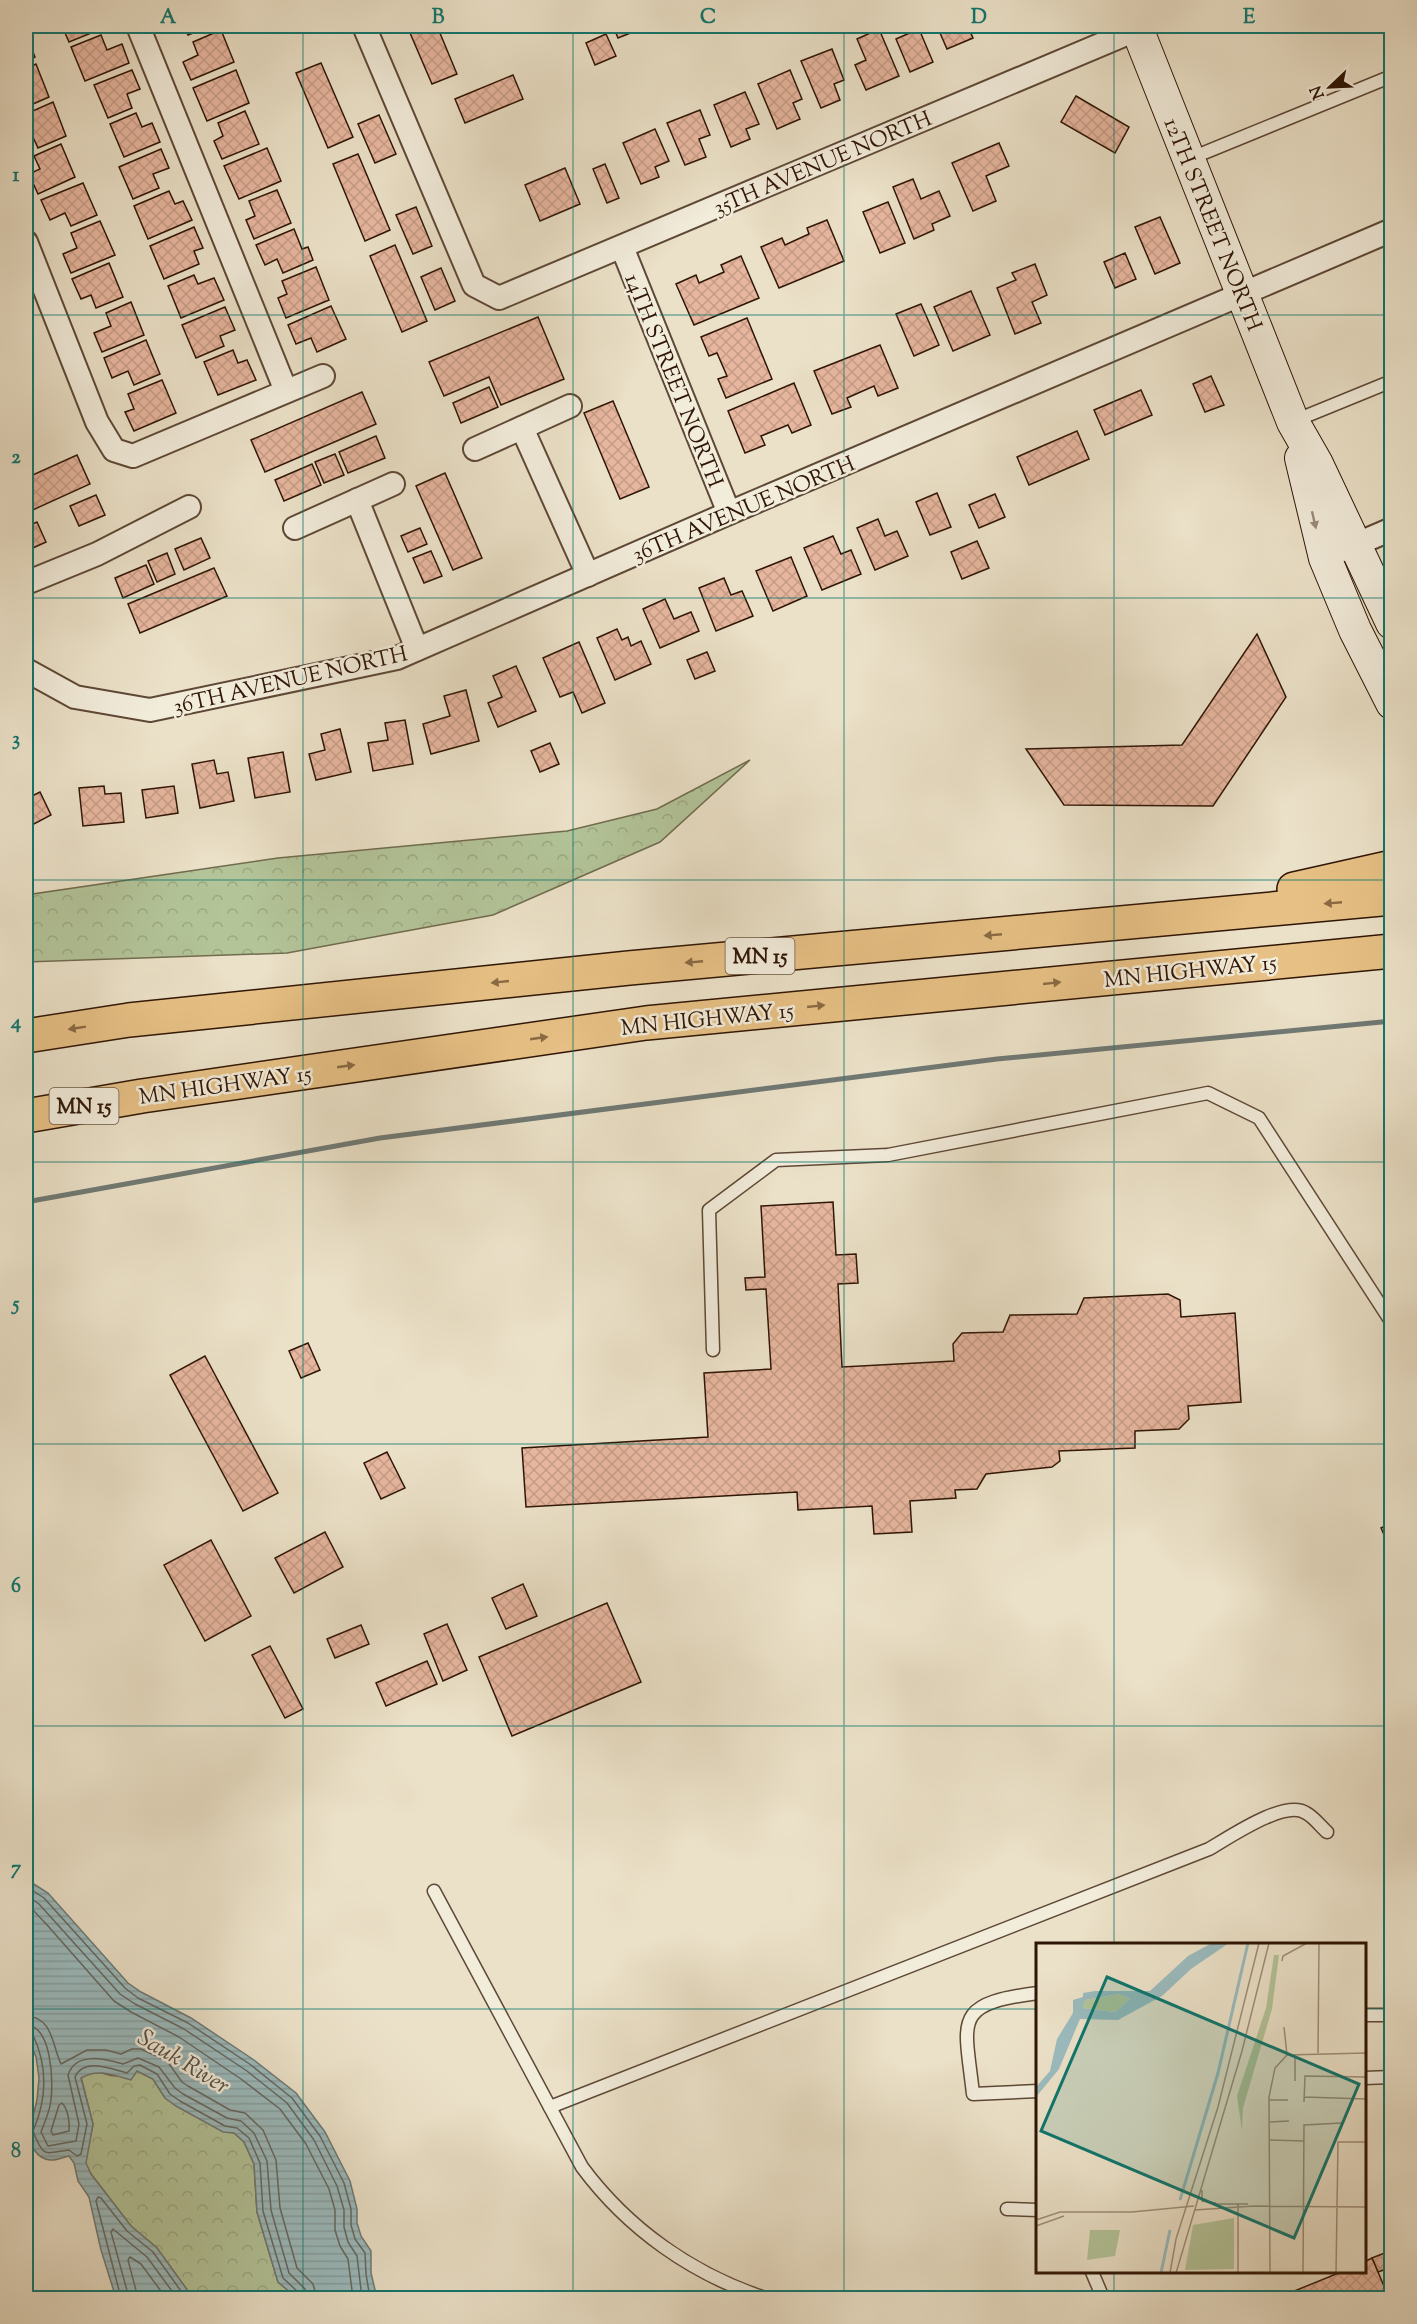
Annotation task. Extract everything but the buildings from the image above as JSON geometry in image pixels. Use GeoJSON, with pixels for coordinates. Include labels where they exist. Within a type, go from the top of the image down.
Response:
{"type":"FeatureCollection","features":[{"type":"Feature","properties":{"kind":"highway"},"geometry":{"type":"LineString","coordinates":[[1028,932],[1294,888],[1392,867]]}},
{"type":"Feature","properties":{"kind":"highway","name":"MN 15"},"geometry":{"type":"LineString","coordinates":[[26,1036],[165,1016],[629,968],[1392,898]]}},
{"type":"Feature","properties":{"kind":"highway","name":"MN HIGHWAY 15"},"geometry":{"type":"LineString","coordinates":[[26,1116],[142,1096],[646,1023],[1392,951]]}},
{"type":"Feature","properties":{"kind":"street"},"geometry":{"type":"LineString","coordinates":[[138,26],[286,392]]}},
{"type":"Feature","properties":{"kind":"street","name":"35TH AVENUE NORTH"},"geometry":{"type":"LineString","coordinates":[[364,26],[474,285],[499,298],[622,248],[1139,27]]}},
{"type":"Feature","properties":{"kind":"street","name":"12TH STREET NORTH"},"geometry":{"type":"LineString","coordinates":[[1139,27],[1188,160],[1293,422],[1317,464],[1392,623]]}},
{"type":"Feature","properties":{"kind":"street","name":"36TH AVENUE NORTH"},"geometry":{"type":"LineString","coordinates":[[26,670],[75,697],[150,710],[397,658],[729,513],[1392,230]]}},
{"type":"Feature","properties":{"kind":"street"},"geometry":{"type":"LineString","coordinates":[[26,242],[97,422],[114,450],[133,456],[323,376]]}},
{"type":"Feature","properties":{"kind":"street","name":"14TH STREET NORTH"},"geometry":{"type":"LineString","coordinates":[[622,248],[729,513]]}},
{"type":"Feature","properties":{"kind":"street"},"geometry":{"type":"LineString","coordinates":[[475,449],[570,406]]}},
{"type":"Feature","properties":{"kind":"street","name":"12TH STREET NORTH"},"geometry":{"type":"LineString","coordinates":[[1293,422],[1315,525],[1325,558],[1355,630],[1392,703]]}},
{"type":"Feature","properties":{"kind":"street"},"geometry":{"type":"LineString","coordinates":[[522,428],[588,575]]}},
{"type":"Feature","properties":{"kind":"street"},"geometry":{"type":"LineString","coordinates":[[295,528],[393,484]]}},
{"type":"Feature","properties":{"kind":"street"},"geometry":{"type":"LineString","coordinates":[[357,500],[417,649]]}},
{"type":"Feature","properties":{"kind":"street"},"geometry":{"type":"LineString","coordinates":[[26,583],[97,554],[189,507]]}},
{"type":"Feature","properties":{"kind":"street"},"geometry":{"type":"LineString","coordinates":[[1325,558],[1392,529]]}},
{"type":"Feature","properties":{"kind":"lane"},"geometry":{"type":"LineString","coordinates":[[1188,160],[1392,76]]}},
{"type":"Feature","properties":{"kind":"lane"},"geometry":{"type":"LineString","coordinates":[[1293,422],[1392,381]]}},
{"type":"Feature","properties":{"kind":"lane"},"geometry":{"type":"LineString","coordinates":[[714,1350],[709,1210],[776,1160],[888,1155],[1208,1093],[1259,1118],[1392,1323]]}},
{"type":"Feature","properties":{"kind":"lane"},"geometry":{"type":"LineString","coordinates":[[550,2107],[1209,1848],[1278,1812],[1291,1808],[1306,1812],[1327,1832]]}},
{"type":"Feature","properties":{"kind":"lane"},"geometry":{"type":"LineString","coordinates":[[434,1891],[582,2167],[622,2214],[647,2236],[678,2257],[719,2279],[765,2298]]}},
{"type":"Feature","properties":{"kind":"lane"},"geometry":{"type":"LineString","coordinates":[[1036,1993],[988,2003],[978,2008],[970,2016],[966,2028],[973,2094],[1036,2091]]}},
{"type":"Feature","properties":{"kind":"lane"},"geometry":{"type":"LineString","coordinates":[[1366,2016],[1386,2014]]}},
{"type":"Feature","properties":{"kind":"lane"},"geometry":{"type":"LineString","coordinates":[[1366,2078],[1392,2077]]}},
{"type":"Feature","properties":{"kind":"lane"},"geometry":{"type":"LineString","coordinates":[[1008,2209],[1036,2210]]}},
{"type":"Feature","properties":{"kind":"lane"},"geometry":{"type":"LineString","coordinates":[[1093,2273],[1103,2298]]}},
{"type":"Feature","properties":{"kind":"green space"},"geometry":{"type":"Polygon","coordinates":[[[750,760],[660,842],[493,915],[287,953],[26,962],[26,895],[278,858],[567,831],[657,809],[750,760]]]}},
{"type":"Feature","properties":{"kind":"green space"},"geometry":{"type":"Polygon","coordinates":[[[137,2071],[153,2079],[165,2098],[223,2131],[234,2133],[244,2142],[254,2164],[257,2212],[278,2282],[297,2298],[193,2298],[157,2248],[131,2226],[91,2174],[85,2163],[93,2124],[81,2077],[94,2072],[118,2076],[137,2071]]]}},
{"type":"Feature","properties":{"kind":"water","name":"Sauk River"},"geometry":{"type":"Polygon","coordinates":[[[26,1879],[48,1893],[128,1983],[191,2018],[254,2060],[296,2093],[325,2132],[350,2181],[357,2209],[357,2223],[361,2236],[371,2251],[371,2273],[377,2298],[297,2298],[278,2282],[257,2212],[254,2164],[244,2142],[234,2133],[223,2132],[176,2106],[165,2098],[153,2079],[137,2071],[131,2080],[100,2073],[81,2078],[93,2124],[86,2163],[91,2174],[131,2226],[157,2248],[193,2298],[116,2298],[101,2250],[89,2197],[78,2181],[74,2163],[69,2156],[52,2160],[40,2156],[36,2153],[26,2130],[37,2100],[39,2078],[36,2057],[26,2033],[26,1879]]]}},
{"type":"Feature","properties":{"kind":"waterway"},"geometry":{"type":"LineString","coordinates":[[26,1202],[380,1138],[997,1059],[1392,1021]]}}]}
